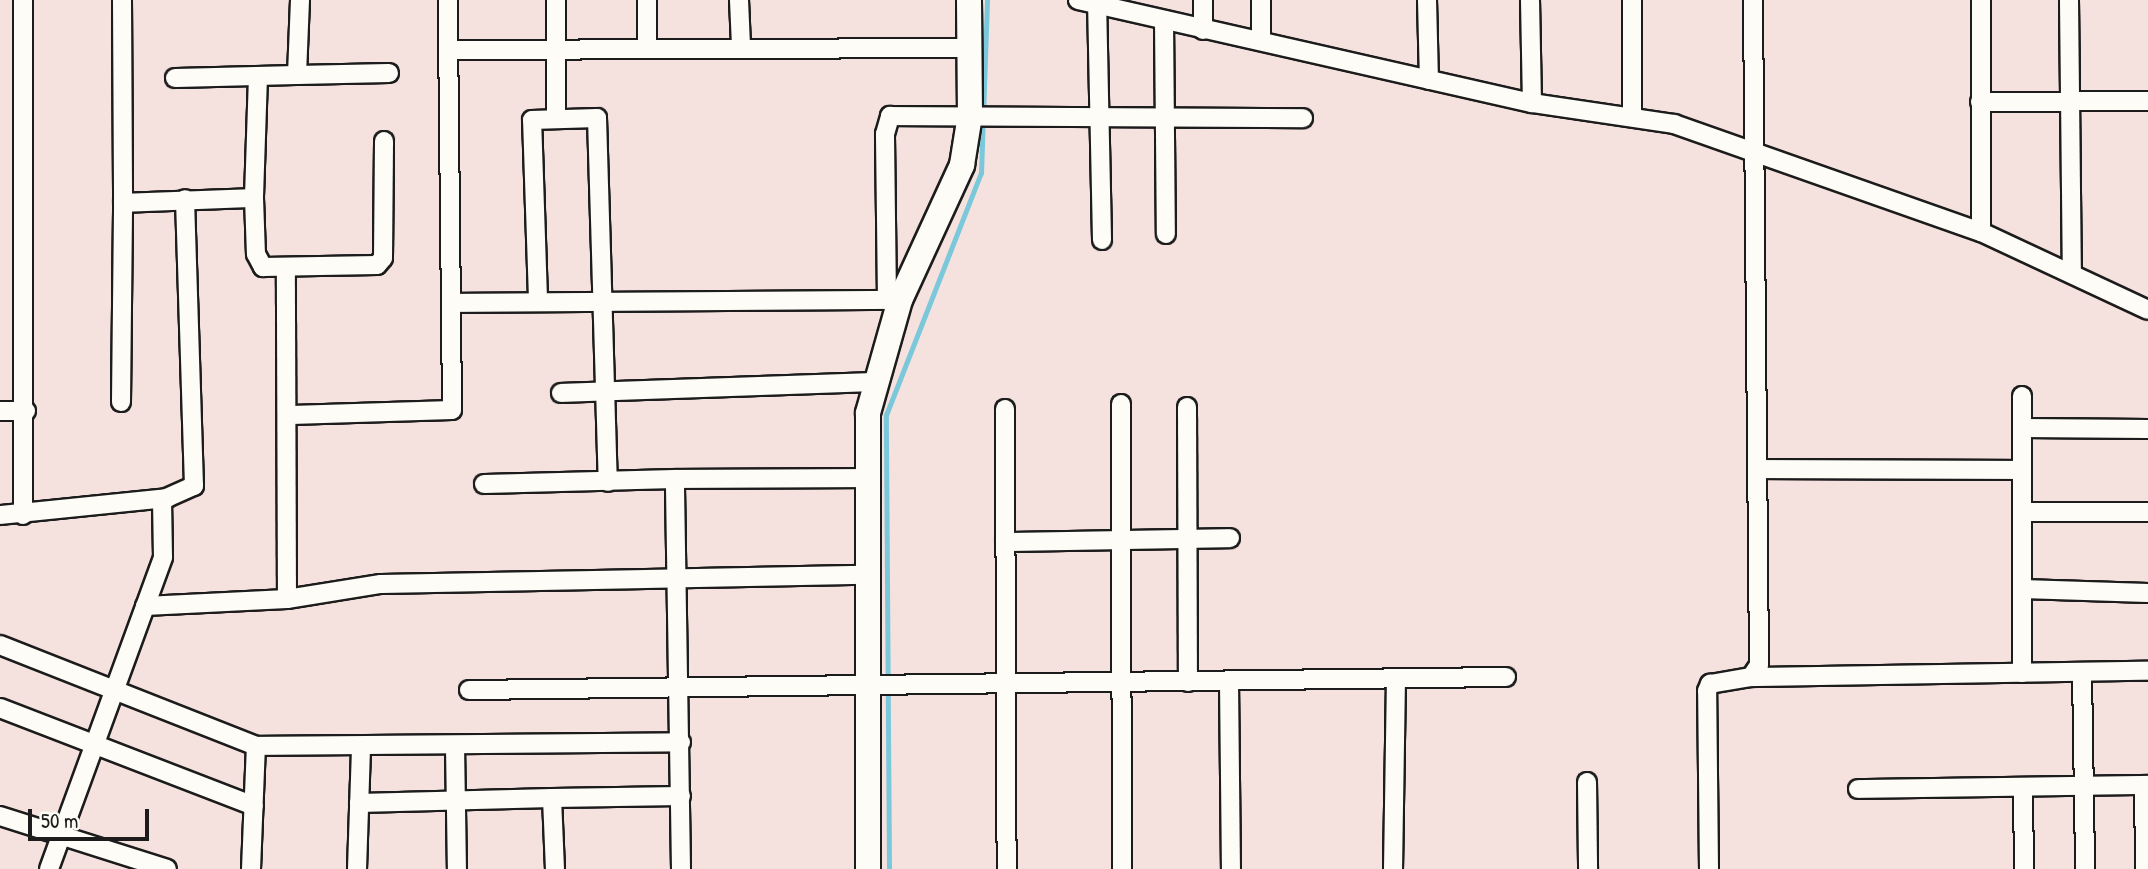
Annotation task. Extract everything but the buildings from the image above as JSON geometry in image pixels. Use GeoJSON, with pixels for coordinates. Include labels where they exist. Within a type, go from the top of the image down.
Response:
{"type":"FeatureCollection","features":[{"type":"Feature","properties":{"kind":"street"},"geometry":{"type":"LineString","coordinates":[[23,0],[26,411],[23,515]]}},
{"type":"Feature","properties":{"kind":"street"},"geometry":{"type":"LineString","coordinates":[[121,402],[124,202],[122,0]]}},
{"type":"Feature","properties":{"kind":"street"},"geometry":{"type":"LineString","coordinates":[[297,75],[300,0]]}},
{"type":"Feature","properties":{"kind":"street"},"geometry":{"type":"LineString","coordinates":[[290,415],[452,410],[451,50],[448,0]]}},
{"type":"Feature","properties":{"kind":"street"},"geometry":{"type":"LineString","coordinates":[[556,0],[556,117]]}},
{"type":"Feature","properties":{"kind":"street"},"geometry":{"type":"LineString","coordinates":[[647,0],[647,45]]}},
{"type":"Feature","properties":{"kind":"street"},"geometry":{"type":"LineString","coordinates":[[739,0],[741,45]]}},
{"type":"Feature","properties":{"kind":"street"},"geometry":{"type":"LineString","coordinates":[[868,869],[865,575],[872,382],[894,300],[962,165],[970,115],[969,0]]}},
{"type":"Feature","properties":{"kind":"street"},"geometry":{"type":"LineString","coordinates":[[1078,0],[1097,2],[1203,30],[1261,40],[1532,103],[1632,115],[1752,149],[1981,232],[2148,310]]}},
{"type":"Feature","properties":{"kind":"street"},"geometry":{"type":"LineString","coordinates":[[1203,0],[1203,30]]}},
{"type":"Feature","properties":{"kind":"street"},"geometry":{"type":"LineString","coordinates":[[1261,0],[1261,40]]}},
{"type":"Feature","properties":{"kind":"street"},"geometry":{"type":"LineString","coordinates":[[1427,0],[1429,80]]}},
{"type":"Feature","properties":{"kind":"street"},"geometry":{"type":"LineString","coordinates":[[1530,0],[1532,103]]}},
{"type":"Feature","properties":{"kind":"street"},"geometry":{"type":"LineString","coordinates":[[1632,0],[1632,115]]}},
{"type":"Feature","properties":{"kind":"street"},"geometry":{"type":"LineString","coordinates":[[1751,677],[1759,665],[1752,149],[1753,0]]}},
{"type":"Feature","properties":{"kind":"street"},"geometry":{"type":"LineString","coordinates":[[1981,0],[1981,232]]}},
{"type":"Feature","properties":{"kind":"street"},"geometry":{"type":"LineString","coordinates":[[2069,0],[2072,274]]}},
{"type":"Feature","properties":{"kind":"street"},"geometry":{"type":"LineString","coordinates":[[1097,2],[1102,114],[1102,240]]}},
{"type":"Feature","properties":{"kind":"street"},"geometry":{"type":"LineString","coordinates":[[1164,20],[1166,234]]}},
{"type":"Feature","properties":{"kind":"street"},"geometry":{"type":"LineString","coordinates":[[451,50],[647,45],[971,48]]}},
{"type":"Feature","properties":{"kind":"street"},"geometry":{"type":"LineString","coordinates":[[176,78],[388,73]]}},
{"type":"Feature","properties":{"kind":"street"},"geometry":{"type":"LineString","coordinates":[[258,76],[254,198],[258,261],[286,269],[368,267],[383,258],[384,141]]}},
{"type":"Feature","properties":{"kind":"street"},"geometry":{"type":"LineString","coordinates":[[1980,102],[2148,101]]}},
{"type":"Feature","properties":{"kind":"street"},"geometry":{"type":"LineString","coordinates":[[894,300],[885,122],[896,114],[1303,118]]}},
{"type":"Feature","properties":{"kind":"street"},"geometry":{"type":"LineString","coordinates":[[538,299],[531,122],[556,117],[599,122],[608,391],[608,482]]}},
{"type":"Feature","properties":{"kind":"street"},"geometry":{"type":"LineString","coordinates":[[124,202],[254,198]]}},
{"type":"Feature","properties":{"kind":"street"},"geometry":{"type":"LineString","coordinates":[[0,515],[23,515],[167,498],[189,493],[194,486],[185,199]]}},
{"type":"Feature","properties":{"kind":"street"},"geometry":{"type":"LineString","coordinates":[[286,269],[290,415],[287,599]]}},
{"type":"Feature","properties":{"kind":"street"},"geometry":{"type":"LineString","coordinates":[[452,303],[538,299],[894,300]]}},
{"type":"Feature","properties":{"kind":"street"},"geometry":{"type":"LineString","coordinates":[[561,393],[872,382]]}},
{"type":"Feature","properties":{"kind":"street"},"geometry":{"type":"LineString","coordinates":[[2022,396],[2022,673]]}},
{"type":"Feature","properties":{"kind":"street"},"geometry":{"type":"LineString","coordinates":[[1121,404],[1122,869]]}},
{"type":"Feature","properties":{"kind":"street"},"geometry":{"type":"LineString","coordinates":[[1187,407],[1188,682]]}},
{"type":"Feature","properties":{"kind":"street"},"geometry":{"type":"LineString","coordinates":[[1005,408],[1007,869]]}},
{"type":"Feature","properties":{"kind":"street"},"geometry":{"type":"LineString","coordinates":[[0,411],[26,411]]}},
{"type":"Feature","properties":{"kind":"street"},"geometry":{"type":"LineString","coordinates":[[2022,428],[2148,429]]}},
{"type":"Feature","properties":{"kind":"street"},"geometry":{"type":"LineString","coordinates":[[1757,469],[2022,470]]}},
{"type":"Feature","properties":{"kind":"street"},"geometry":{"type":"LineString","coordinates":[[484,484],[867,478]]}},
{"type":"Feature","properties":{"kind":"street"},"geometry":{"type":"LineString","coordinates":[[676,480],[681,869]]}},
{"type":"Feature","properties":{"kind":"street"},"geometry":{"type":"LineString","coordinates":[[49,869],[64,835],[163,557],[160,508],[167,498]]}},
{"type":"Feature","properties":{"kind":"street"},"geometry":{"type":"LineString","coordinates":[[2022,512],[2148,512]]}},
{"type":"Feature","properties":{"kind":"street"},"geometry":{"type":"LineString","coordinates":[[1005,542],[1230,538]]}},
{"type":"Feature","properties":{"kind":"street"},"geometry":{"type":"LineString","coordinates":[[145,606],[287,599],[381,584],[865,575]]}},
{"type":"Feature","properties":{"kind":"street"},"geometry":{"type":"LineString","coordinates":[[2022,589],[2148,593]]}},
{"type":"Feature","properties":{"kind":"street"},"geometry":{"type":"LineString","coordinates":[[0,645],[115,694],[256,746],[681,742]]}},
{"type":"Feature","properties":{"kind":"street"},"geometry":{"type":"LineString","coordinates":[[1709,869],[1707,691],[1710,684],[1751,677],[2148,671]]}},
{"type":"Feature","properties":{"kind":"street"},"geometry":{"type":"LineString","coordinates":[[2082,673],[2085,869]]}},
{"type":"Feature","properties":{"kind":"street"},"geometry":{"type":"LineString","coordinates":[[469,690],[679,685],[867,687],[1506,677]]}},
{"type":"Feature","properties":{"kind":"street"},"geometry":{"type":"LineString","coordinates":[[1393,869],[1396,679]]}},
{"type":"Feature","properties":{"kind":"street"},"geometry":{"type":"LineString","coordinates":[[1229,682],[1231,869]]}},
{"type":"Feature","properties":{"kind":"street"},"geometry":{"type":"LineString","coordinates":[[0,708],[254,806]]}},
{"type":"Feature","properties":{"kind":"street"},"geometry":{"type":"LineString","coordinates":[[251,869],[256,746]]}},
{"type":"Feature","properties":{"kind":"street"},"geometry":{"type":"LineString","coordinates":[[455,746],[457,869]]}},
{"type":"Feature","properties":{"kind":"street"},"geometry":{"type":"LineString","coordinates":[[357,869],[361,747]]}},
{"type":"Feature","properties":{"kind":"street"},"geometry":{"type":"LineString","coordinates":[[1587,782],[1588,869]]}},
{"type":"Feature","properties":{"kind":"street"},"geometry":{"type":"LineString","coordinates":[[1858,789],[2023,789],[2146,785],[2145,869]]}},
{"type":"Feature","properties":{"kind":"street"},"geometry":{"type":"LineString","coordinates":[[2023,789],[2024,869]]}},
{"type":"Feature","properties":{"kind":"street"},"geometry":{"type":"LineString","coordinates":[[359,803],[456,804],[552,798],[681,796]]}},
{"type":"Feature","properties":{"kind":"street"},"geometry":{"type":"LineString","coordinates":[[552,798],[555,869]]}},
{"type":"Feature","properties":{"kind":"street"},"geometry":{"type":"LineString","coordinates":[[0,816],[167,869]]}},
{"type":"Feature","properties":{"kind":"waterway"},"geometry":{"type":"LineString","coordinates":[[889,869],[886,415],[981,173],[987,0]]}}]}
